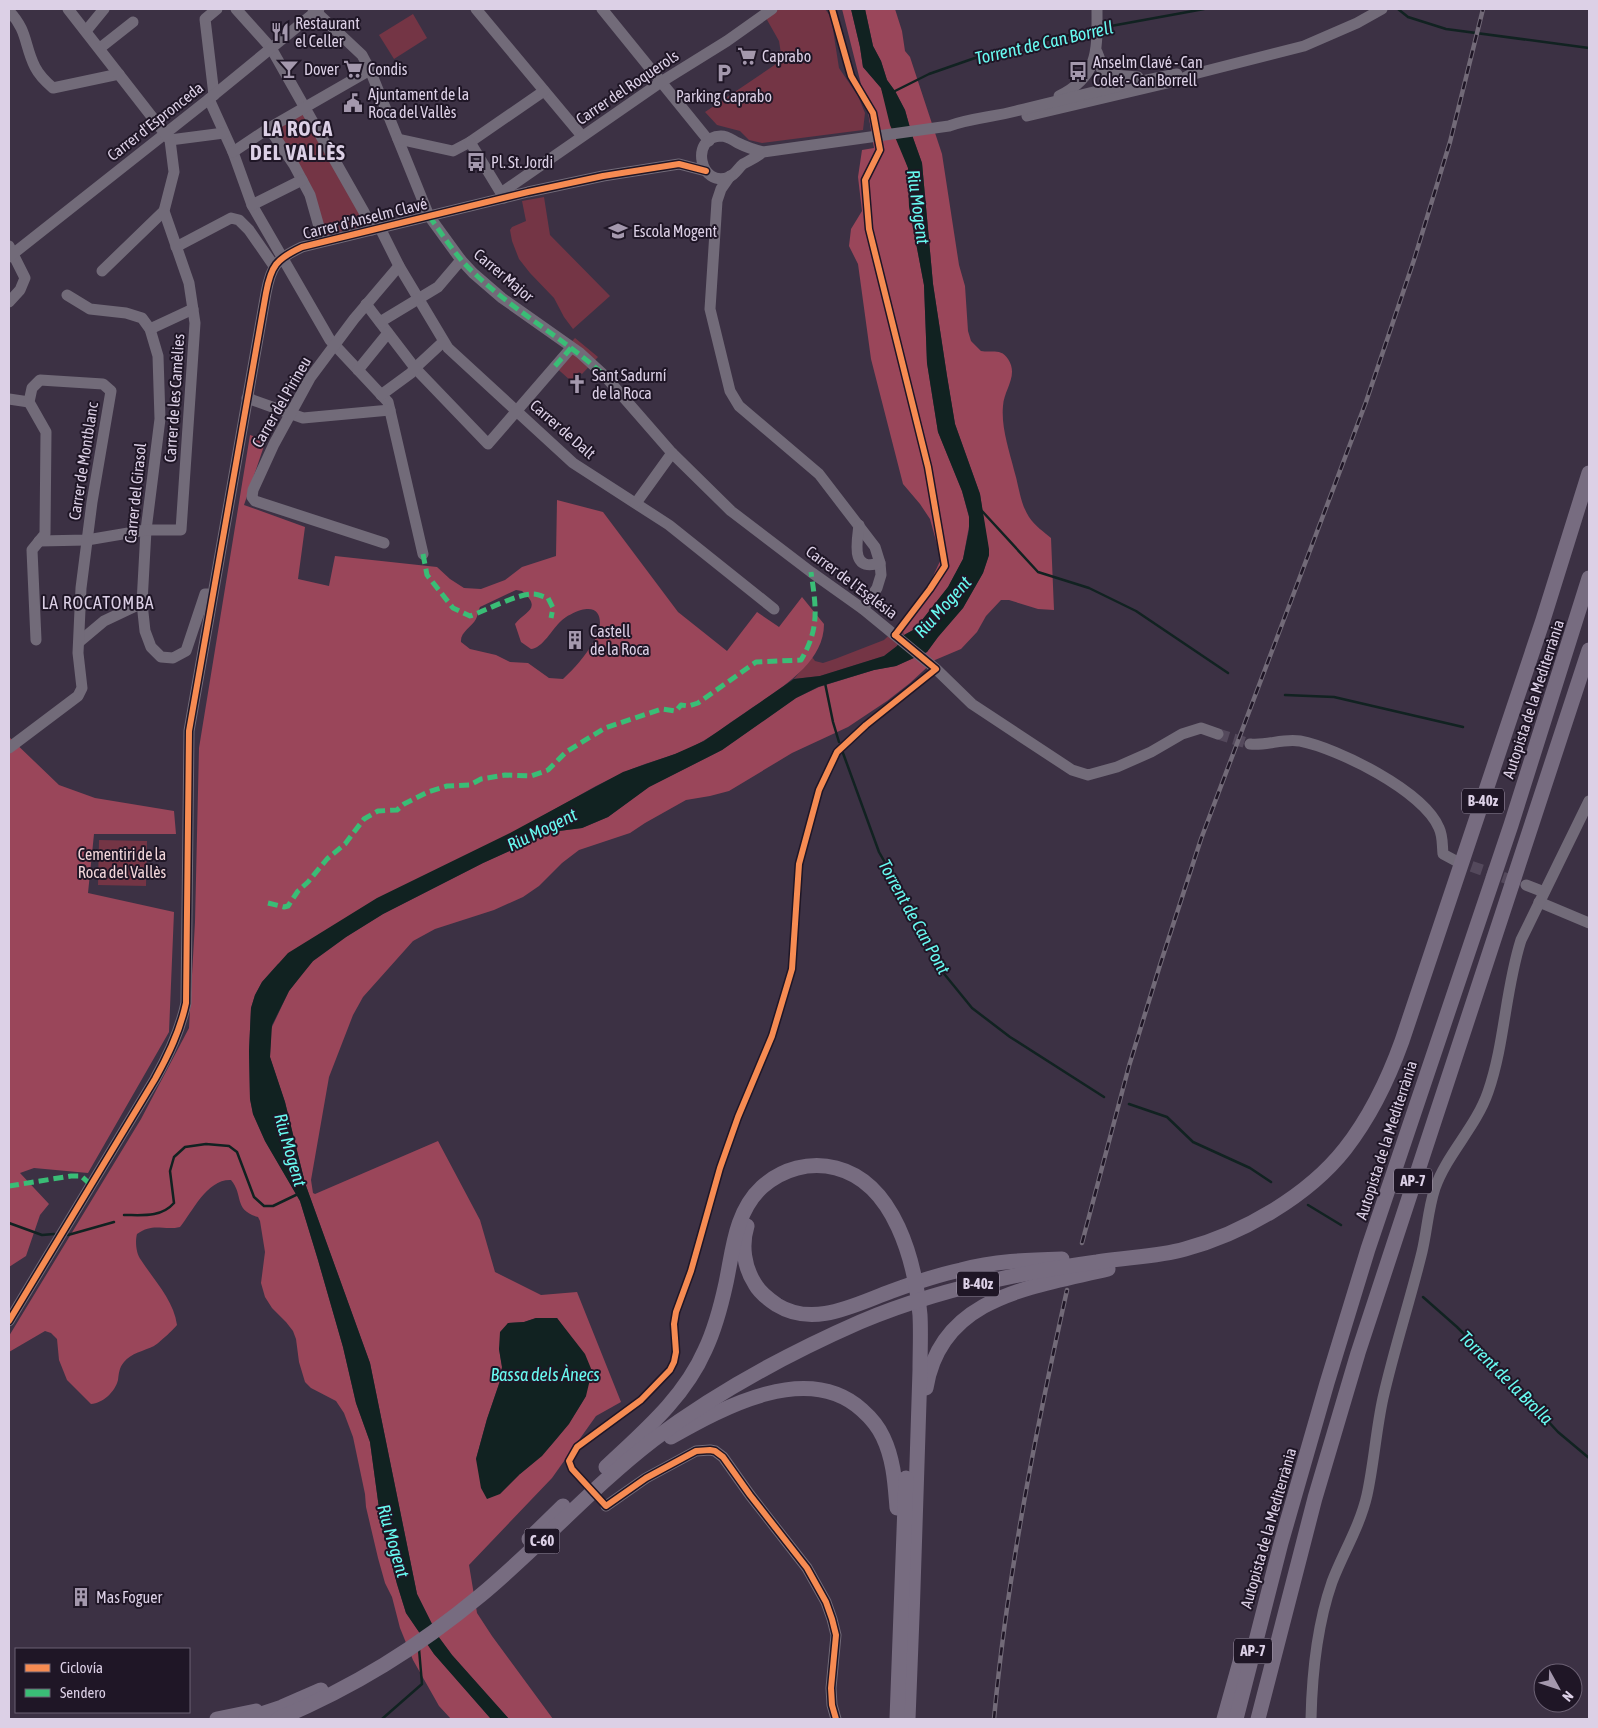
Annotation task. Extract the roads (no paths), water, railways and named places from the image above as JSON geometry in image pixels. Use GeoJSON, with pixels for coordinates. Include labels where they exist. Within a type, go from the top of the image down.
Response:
{"type":"FeatureCollection","features":[{"type":"Feature","properties":{"kind":"highway","name":"B-40z"},"geometry":{"type":"LineString","coordinates":[[597,1482],[719,1394],[807,1346],[878,1314],[935,1295],[1008,1277],[1180,1250],[1235,1230],[1264,1215],[1293,1197],[1330,1165],[1345,1149],[1385,1083],[1410,1019],[1543,620],[1589,474]]}},
{"type":"Feature","properties":{"kind":"highway","name":"Autopista de la Mediterrània"},"geometry":{"type":"LineString","coordinates":[[1236,1719],[1270,1583],[1327,1383],[1368,1250],[1517,806],[1589,578]]}},
{"type":"Feature","properties":{"kind":"highway","name":"AP-7"},"geometry":{"type":"LineString","coordinates":[[1258,1719],[1315,1498],[1358,1353],[1589,650]]}},
{"type":"Feature","properties":{"kind":"highway","name":"B-40z"},"geometry":{"type":"LineString","coordinates":[[597,1482],[664,1422],[709,1391],[760,1360],[812,1334],[890,1300],[933,1286],[1062,1259],[1182,1240],[1234,1222],[1260,1210],[1297,1186],[1323,1164],[1362,1122]]}},
{"type":"Feature","properties":{"kind":"highway"},"geometry":{"type":"LineString","coordinates":[[597,1482],[666,1409],[686,1384],[699,1362],[712,1334],[722,1302],[741,1218],[753,1197],[771,1180],[792,1169],[815,1166],[830,1166],[850,1173],[868,1184],[880,1197],[897,1225],[916,1342],[919,1426],[908,1719]]}},
{"type":"Feature","properties":{"kind":"highway"},"geometry":{"type":"LineString","coordinates":[[902,1248],[868,1195],[842,1178],[818,1174],[792,1178],[771,1190],[752,1214],[745,1233],[744,1242],[748,1268],[759,1290],[784,1309],[807,1315],[838,1311],[927,1279],[960,1270],[1013,1260],[1062,1259]]}},
{"type":"Feature","properties":{"kind":"highway"},"geometry":{"type":"LineString","coordinates":[[919,1426],[928,1374],[935,1353],[947,1336],[978,1309],[1008,1294],[1180,1250]]}},
{"type":"Feature","properties":{"kind":"highway"},"geometry":{"type":"LineString","coordinates":[[896,1719],[903,1546],[916,1342]]}},
{"type":"Feature","properties":{"kind":"highway"},"geometry":{"type":"LineString","coordinates":[[597,1482],[720,1411],[771,1393],[800,1388],[825,1390],[840,1395],[856,1404],[873,1421],[881,1433],[893,1466],[898,1532],[903,1546]]}},
{"type":"Feature","properties":{"kind":"highway","name":"C-60"},"geometry":{"type":"LineString","coordinates":[[246,1719],[281,1716],[329,1686],[377,1666],[414,1636],[482,1589],[597,1482]]}},
{"type":"Feature","properties":{"kind":"highway"},"geometry":{"type":"LineString","coordinates":[[1224,1719],[1246,1639],[1270,1583]]}},
{"type":"Feature","properties":{"kind":"highway"},"geometry":{"type":"LineString","coordinates":[[217,1719],[281,1716]]}},
{"type":"Feature","properties":{"kind":"street"},"geometry":{"type":"LineString","coordinates":[[68,9],[168,137],[174,172],[164,210],[102,271]]}},
{"type":"Feature","properties":{"kind":"street"},"geometry":{"type":"LineString","coordinates":[[86,31],[104,9]]}},
{"type":"Feature","properties":{"kind":"street"},"geometry":{"type":"LineString","coordinates":[[217,9],[205,19],[211,97],[252,205],[278,262]]}},
{"type":"Feature","properties":{"kind":"street","name":"Carrer de Dalt"},"geometry":{"type":"LineString","coordinates":[[236,9],[270,48],[364,212],[448,348],[573,463],[669,525],[774,609]]}},
{"type":"Feature","properties":{"kind":"street"},"geometry":{"type":"LineString","coordinates":[[476,9],[582,136]]}},
{"type":"Feature","properties":{"kind":"street"},"geometry":{"type":"LineString","coordinates":[[602,9],[661,82],[705,145]]}},
{"type":"Feature","properties":{"kind":"street","name":"Carrer del Roquerols"},"geometry":{"type":"LineString","coordinates":[[503,195],[582,136],[661,82],[727,41],[772,9]]}},
{"type":"Feature","properties":{"kind":"street"},"geometry":{"type":"LineString","coordinates":[[949,126],[959,128],[1030,115],[1180,80],[1190,75],[1304,46],[1357,23],[1382,9]]}},
{"type":"Feature","properties":{"kind":"street","name":"Carrer d'Espronceda"},"geometry":{"type":"LineString","coordinates":[[10,252],[168,137],[211,97],[316,10]]}},
{"type":"Feature","properties":{"kind":"street","name":"Carrer Major"},"geometry":{"type":"LineString","coordinates":[[316,10],[362,55],[370,70],[429,216],[461,260],[502,298],[575,350]]}},
{"type":"Feature","properties":{"kind":"street"},"geometry":{"type":"LineString","coordinates":[[9,11],[24,31],[35,68],[53,88],[119,74]]}},
{"type":"Feature","properties":{"kind":"street"},"geometry":{"type":"LineString","coordinates":[[1030,115],[1046,108],[1101,94],[1106,85],[1105,70],[1097,52],[1095,13]]}},
{"type":"Feature","properties":{"kind":"street"},"geometry":{"type":"LineString","coordinates":[[100,48],[134,22]]}},
{"type":"Feature","properties":{"kind":"street"},"geometry":{"type":"LineString","coordinates":[[1097,52],[1087,73],[1090,87],[1108,92],[1135,86],[1144,88]]}},
{"type":"Feature","properties":{"kind":"street"},"geometry":{"type":"LineString","coordinates":[[1040,105],[1067,92],[1097,66],[1113,75],[1123,77],[1190,75]]}},
{"type":"Feature","properties":{"kind":"street"},"geometry":{"type":"LineString","coordinates":[[233,152],[269,128],[370,70]]}},
{"type":"Feature","properties":{"kind":"street"},"geometry":{"type":"LineString","coordinates":[[740,166],[763,152],[949,126],[1177,74]]}},
{"type":"Feature","properties":{"kind":"street"},"geometry":{"type":"LineString","coordinates":[[398,139],[453,150],[470,142],[544,91]]}},
{"type":"Feature","properties":{"kind":"street"},"geometry":{"type":"LineString","coordinates":[[269,128],[294,165],[310,194],[323,241]]}},
{"type":"Feature","properties":{"kind":"street"},"geometry":{"type":"LineString","coordinates":[[168,137],[224,133]]}},
{"type":"Feature","properties":{"kind":"street"},"geometry":{"type":"LineString","coordinates":[[679,164],[721,136],[732,138],[742,154],[740,166],[721,189],[717,201],[710,309],[732,396],[739,406],[819,474],[875,547],[880,563],[881,575],[877,588],[863,609]]}},
{"type":"Feature","properties":{"kind":"street"},"geometry":{"type":"LineString","coordinates":[[470,142],[503,195]]}},
{"type":"Feature","properties":{"kind":"street"},"geometry":{"type":"LineString","coordinates":[[736,142],[763,152]]}},
{"type":"Feature","properties":{"kind":"street"},"geometry":{"type":"LineString","coordinates":[[705,145],[700,159],[708,173],[717,201]]}},
{"type":"Feature","properties":{"kind":"street"},"geometry":{"type":"LineString","coordinates":[[679,164],[718,178],[730,176]]}},
{"type":"Feature","properties":{"kind":"street","name":"Carrer d'Anselm Clavé"},"geometry":{"type":"LineString","coordinates":[[278,262],[302,247],[429,216],[503,195],[679,164]]}},
{"type":"Feature","properties":{"kind":"street"},"geometry":{"type":"LineString","coordinates":[[252,205],[302,180]]}},
{"type":"Feature","properties":{"kind":"street","name":"Carrer de les Camèlies"},"geometry":{"type":"LineString","coordinates":[[39,541],[87,540],[146,530],[181,530],[195,324],[189,283],[164,210]]}},
{"type":"Feature","properties":{"kind":"street"},"geometry":{"type":"LineString","coordinates":[[176,247],[231,218],[239,220],[278,262],[330,340],[388,402],[423,554]]}},
{"type":"Feature","properties":{"kind":"street"},"geometry":{"type":"LineString","coordinates":[[9,302],[20,290],[24,278],[10,252]]}},
{"type":"Feature","properties":{"kind":"street"},"geometry":{"type":"LineString","coordinates":[[380,322],[438,287],[461,260]]}},
{"type":"Feature","properties":{"kind":"street"},"geometry":{"type":"LineString","coordinates":[[9,1321],[155,1079],[174,1044],[183,1018],[186,1003],[189,731],[269,275],[278,262]]}},
{"type":"Feature","properties":{"kind":"street","name":"Carrer del Pirineu"},"geometry":{"type":"LineString","coordinates":[[384,543],[255,501],[252,498],[274,444],[310,378],[366,304],[398,266]]}},
{"type":"Feature","properties":{"kind":"street"},"geometry":{"type":"LineString","coordinates":[[67,295],[90,309],[126,313],[142,318],[150,329],[193,309]]}},
{"type":"Feature","properties":{"kind":"street"},"geometry":{"type":"LineString","coordinates":[[366,304],[415,368],[488,444],[575,350]]}},
{"type":"Feature","properties":{"kind":"street","name":"Carrer del Girasol"},"geometry":{"type":"LineString","coordinates":[[150,329],[158,356],[160,419],[146,530],[142,603],[146,631],[151,647],[161,657],[173,658],[186,650],[205,594],[212,594]]}},
{"type":"Feature","properties":{"kind":"street"},"geometry":{"type":"LineString","coordinates":[[358,370],[388,333]]}},
{"type":"Feature","properties":{"kind":"street"},"geometry":{"type":"LineString","coordinates":[[381,395],[411,373],[444,342]]}},
{"type":"Feature","properties":{"kind":"street","name":"Carrer de l'Església"},"geometry":{"type":"LineString","coordinates":[[575,350],[604,375],[672,453],[731,511],[863,609],[936,669],[972,704],[1061,764],[1088,775],[1136,760],[1192,730],[1201,728],[1218,734]]}},
{"type":"Feature","properties":{"kind":"street","name":"Carrer de Montblanc"},"geometry":{"type":"LineString","coordinates":[[9,748],[78,696],[82,688],[78,653],[80,588],[111,391],[103,384],[40,380],[32,388],[29,402],[46,432],[46,534],[32,550],[36,640]]}},
{"type":"Feature","properties":{"kind":"street"},"geometry":{"type":"LineString","coordinates":[[247,398],[303,418],[390,410]]}},
{"type":"Feature","properties":{"kind":"street"},"geometry":{"type":"LineString","coordinates":[[9,399],[29,402]]}},
{"type":"Feature","properties":{"kind":"street"},"geometry":{"type":"LineString","coordinates":[[636,503],[672,453]]}},
{"type":"Feature","properties":{"kind":"street"},"geometry":{"type":"LineString","coordinates":[[859,525],[856,544],[857,555],[867,564],[880,563]]}},
{"type":"Feature","properties":{"kind":"street"},"geometry":{"type":"LineString","coordinates":[[78,642],[104,621],[142,603]]}},
{"type":"Feature","properties":{"kind":"street"},"geometry":{"type":"LineString","coordinates":[[1250,744],[1298,741],[1322,747],[1363,765],[1408,794],[1432,816],[1439,827],[1443,854],[1456,861]]}},
{"type":"Feature","properties":{"kind":"street"},"geometry":{"type":"LineString","coordinates":[[1311,1719],[1314,1670],[1322,1622],[1333,1580],[1359,1520],[1367,1496],[1383,1397],[1422,1251],[1434,1189],[1479,1112],[1488,1092],[1498,1054],[1513,965],[1521,940],[1589,801]]}},
{"type":"Feature","properties":{"kind":"street"},"geometry":{"type":"LineString","coordinates":[[1526,885],[1541,897],[1589,923]]}},
{"type":"Feature","properties":{"kind":"street"},"geometry":{"type":"LineString","coordinates":[[606,1506],[646,1478],[696,1451],[705,1449],[715,1451],[723,1457],[807,1568],[826,1602],[836,1635],[831,1688],[832,1705],[836,1719]]}},
{"type":"Feature","properties":{"kind":"water","name":"Riu Mogent"},"geometry":{"type":"Polygon","coordinates":[[[851,9],[865,9],[873,46],[881,61],[887,80],[905,110],[922,163],[933,284],[955,424],[980,494],[989,549],[983,573],[963,608],[927,652],[896,666],[874,670],[818,687],[796,698],[722,750],[649,787],[608,817],[582,828],[551,832],[483,863],[383,914],[346,937],[313,961],[289,991],[272,1025],[270,1057],[285,1102],[305,1183],[370,1363],[417,1594],[438,1636],[452,1655],[509,1719],[491,1719],[434,1654],[406,1613],[381,1523],[370,1442],[356,1403],[343,1347],[300,1201],[265,1141],[253,1114],[250,1099],[249,1051],[251,1008],[262,982],[288,953],[377,898],[510,833],[623,772],[675,754],[704,741],[794,679],[820,676],[884,656],[897,646],[904,635],[915,629],[948,587],[963,559],[969,530],[969,516],[962,491],[938,432],[927,363],[924,285],[909,206],[908,168],[890,125],[881,88],[863,67],[851,9]]]}},
{"type":"Feature","properties":{"kind":"water","name":"Bassa dels Ànecs"},"geometry":{"type":"Polygon","coordinates":[[[536,1318],[557,1318],[585,1354],[592,1371],[586,1396],[569,1424],[542,1456],[500,1494],[487,1499],[481,1488],[476,1459],[500,1381],[502,1367],[499,1349],[500,1332],[508,1323],[524,1322],[536,1318]]]}},
{"type":"Feature","properties":{"kind":"waterway","name":"Torrent de Can Borrell"},"geometry":{"type":"LineString","coordinates":[[1100,28],[1204,9]]}},
{"type":"Feature","properties":{"kind":"waterway","name":"Torrent de Can Borrell"},"geometry":{"type":"LineString","coordinates":[[1398,9],[1408,17],[1446,29],[1589,48]]}},
{"type":"Feature","properties":{"kind":"waterway","name":"Torrent de Can Borrell"},"geometry":{"type":"LineString","coordinates":[[893,92],[929,74],[995,51],[1094,30]]}},
{"type":"Feature","properties":{"kind":"waterway"},"geometry":{"type":"LineString","coordinates":[[982,511],[1038,572],[1089,588],[1136,611],[1228,673]]}},
{"type":"Feature","properties":{"kind":"waterway","name":"Torrent de Can Pont"},"geometry":{"type":"LineString","coordinates":[[825,683],[839,742]]}},
{"type":"Feature","properties":{"kind":"waterway"},"geometry":{"type":"LineString","coordinates":[[1285,695],[1334,697],[1463,727]]}},
{"type":"Feature","properties":{"kind":"waterway","name":"Torrent de Can Pont"},"geometry":{"type":"LineString","coordinates":[[843,753],[879,852],[909,905],[941,970],[972,1008],[1010,1037],[1104,1097]]}},
{"type":"Feature","properties":{"kind":"waterway","name":"Torrent de la Brolla"},"geometry":{"type":"LineString","coordinates":[[1129,1104],[1167,1117],[1193,1142],[1250,1168],[1271,1182]]}},
{"type":"Feature","properties":{"kind":"waterway","name":"Riu Mogent"},"geometry":{"type":"LineString","coordinates":[[124,1215],[150,1215],[169,1208],[174,1203],[170,1171],[174,1157],[185,1147],[206,1144],[229,1146],[237,1152],[254,1197],[264,1206],[273,1206],[298,1194]]}},
{"type":"Feature","properties":{"kind":"waterway","name":"Torrent de la Brolla"},"geometry":{"type":"LineString","coordinates":[[1308,1205],[1341,1225]]}},
{"type":"Feature","properties":{"kind":"waterway"},"geometry":{"type":"LineString","coordinates":[[68,1235],[114,1222]]}},
{"type":"Feature","properties":{"kind":"waterway"},"geometry":{"type":"LineString","coordinates":[[9,1223],[42,1235],[54,1234]]}},
{"type":"Feature","properties":{"kind":"waterway","name":"Torrent de la Brolla"},"geometry":{"type":"LineString","coordinates":[[1423,1297],[1457,1327],[1558,1432],[1589,1458]]}},
{"type":"Feature","properties":{"kind":"waterway"},"geometry":{"type":"LineString","coordinates":[[382,1719],[422,1684],[419,1649]]}},
{"type":"Feature","properties":{"kind":"tunnel"},"geometry":{"type":"LineString","coordinates":[[1218,734],[1250,744]]}},
{"type":"Feature","properties":{"kind":"tunnel"},"geometry":{"type":"LineString","coordinates":[[1456,861],[1520,883]]}},
{"type":"Feature","properties":{"kind":"railway"},"geometry":{"type":"LineString","coordinates":[[1082,1243],[1129,1066],[1201,839],[1366,402],[1414,260],[1450,142],[1483,9]]}},
{"type":"Feature","properties":{"kind":"railway"},"geometry":{"type":"LineString","coordinates":[[994,1719],[1007,1611],[1024,1503],[1044,1396],[1067,1290]]}},
{"type":"Feature","properties":{"kind":"place","name":"Restaurant el Celler"},"geometry":{"type":"Point","coordinates":[280,32]}},
{"type":"Feature","properties":{"kind":"place","name":"Caprabo"},"geometry":{"type":"Point","coordinates":[747,56]}},
{"type":"Feature","properties":{"kind":"place","name":"Dover"},"geometry":{"type":"Point","coordinates":[289,69]}},
{"type":"Feature","properties":{"kind":"place","name":"Condis"},"geometry":{"type":"Point","coordinates":[353,69]}},
{"type":"Feature","properties":{"kind":"place","name":"Anselm Clavé - Can Colet - Can Borrell"},"geometry":{"type":"Point","coordinates":[1078,71]}},
{"type":"Feature","properties":{"kind":"place","name":"Parking Caprabo"},"geometry":{"type":"Point","coordinates":[724,73]}},
{"type":"Feature","properties":{"kind":"place","name":"Ajuntament de la Roca del Vallès"},"geometry":{"type":"Point","coordinates":[353,103]}},
{"type":"Feature","properties":{"kind":"place","name":"Pl. St. Jordi"},"geometry":{"type":"Point","coordinates":[476,162]}},
{"type":"Feature","properties":{"kind":"place","name":"Escola Mogent"},"geometry":{"type":"Point","coordinates":[618,231]}},
{"type":"Feature","properties":{"kind":"place","name":"Sant Sadurní de la Roca"},"geometry":{"type":"Point","coordinates":[577,384]}},
{"type":"Feature","properties":{"kind":"place","name":"Castell de la Roca"},"geometry":{"type":"Point","coordinates":[575,640]}},
{"type":"Feature","properties":{"kind":"place","name":"Mas Foguer"},"geometry":{"type":"Point","coordinates":[81,1597]}},
{"type":"Feature","properties":{"kind":"district","name":"LA ROCA DEL VALLÈS"},"geometry":{"type":"Point","coordinates":[298,141]}},
{"type":"Feature","properties":{"kind":"district","name":"LA ROCATOMBA"},"geometry":{"type":"Point","coordinates":[98,603]}},
{"type":"Feature","properties":{"kind":"park label","name":"Cementiri de la Roca del Vallès"},"geometry":{"type":"Point","coordinates":[122,863]}}]}
